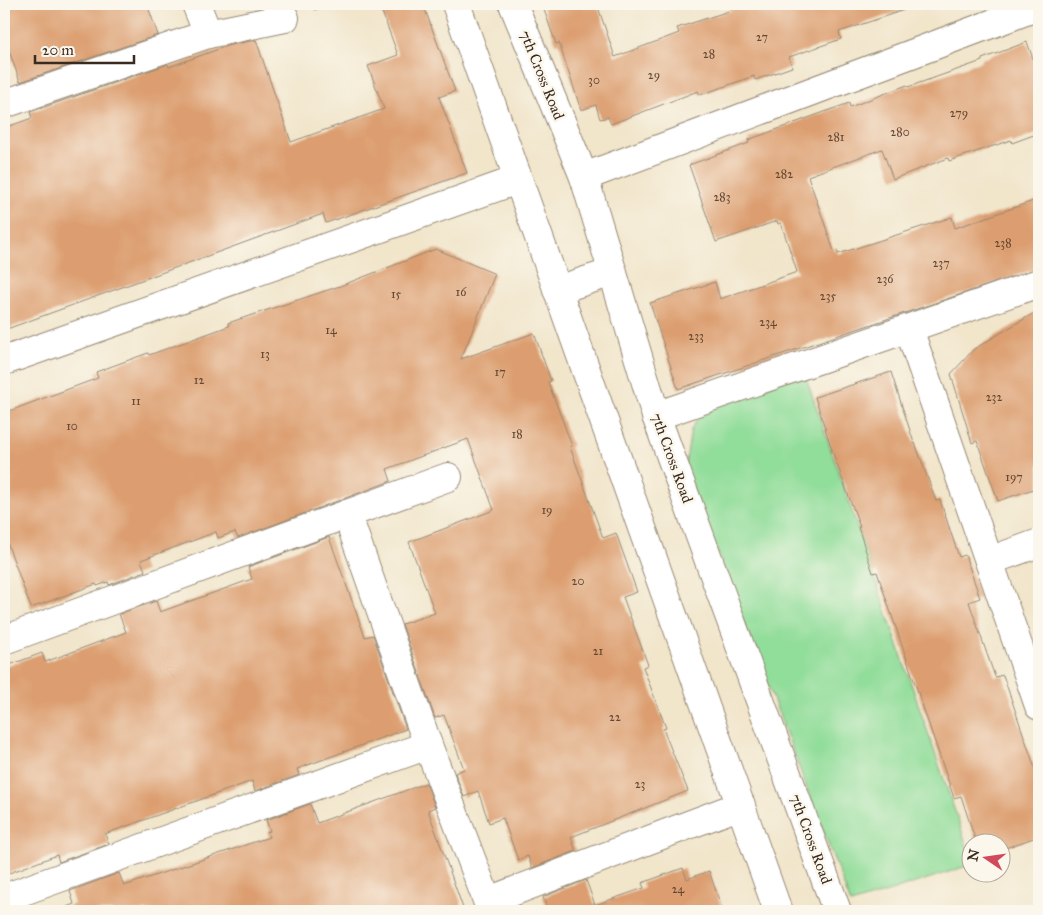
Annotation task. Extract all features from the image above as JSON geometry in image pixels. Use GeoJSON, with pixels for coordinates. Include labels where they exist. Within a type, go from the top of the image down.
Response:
{"type":"FeatureCollection","features":[{"type":"Feature","properties":{"kind":"street"},"geometry":{"type":"LineString","coordinates":[[196,4],[208,34]]}},
{"type":"Feature","properties":{"kind":"street"},"geometry":{"type":"LineString","coordinates":[[456,4],[778,911]]}},
{"type":"Feature","properties":{"kind":"street","name":"7th Cross Road"},"geometry":{"type":"LineString","coordinates":[[513,4],[584,176],[656,416],[837,911]]}},
{"type":"Feature","properties":{"kind":"street"},"geometry":{"type":"LineString","coordinates":[[584,176],[1039,6]]}},
{"type":"Feature","properties":{"kind":"street"},"geometry":{"type":"LineString","coordinates":[[4,104],[208,34],[285,18]]}},
{"type":"Feature","properties":{"kind":"street"},"geometry":{"type":"LineString","coordinates":[[4,361],[517,180]]}},
{"type":"Feature","properties":{"kind":"street"},"geometry":{"type":"LineString","coordinates":[[557,290],[612,272]]}},
{"type":"Feature","properties":{"kind":"street"},"geometry":{"type":"LineString","coordinates":[[656,416],[909,330],[1039,283]]}},
{"type":"Feature","properties":{"kind":"street"},"geometry":{"type":"LineString","coordinates":[[909,330],[1039,706]]}},
{"type":"Feature","properties":{"kind":"street"},"geometry":{"type":"LineString","coordinates":[[4,640],[448,478]]}},
{"type":"Feature","properties":{"kind":"street"},"geometry":{"type":"LineString","coordinates":[[347,514],[428,745],[489,906],[741,805]]}},
{"type":"Feature","properties":{"kind":"street"},"geometry":{"type":"LineString","coordinates":[[989,561],[1039,543]]}},
{"type":"Feature","properties":{"kind":"street"},"geometry":{"type":"LineString","coordinates":[[4,898],[428,745]]}},
{"type":"Feature","properties":{"kind":"green space"},"geometry":{"type":"Polygon","coordinates":[[[802,366],[962,832],[960,832],[960,868],[851,904],[685,467],[691,430],[709,398],[802,366]]]}},
{"type":"Feature","properties":{"kind":"building"},"geometry":{"type":"Polygon","coordinates":[[[22,4],[147,4],[158,35],[20,82],[4,36],[4,10],[22,4]]]}},
{"type":"Feature","properties":{"kind":"building"},"geometry":{"type":"Polygon","coordinates":[[[379,4],[423,4],[455,91],[439,97],[467,173],[326,223],[323,214],[4,330],[4,128],[32,118],[30,112],[168,64],[169,67],[230,45],[256,40],[291,142],[384,109],[368,66],[398,55],[379,4]]]}},
{"type":"Feature","properties":{"kind":"building"},"geometry":{"type":"Polygon","coordinates":[[[542,4],[597,4],[615,57],[679,33],[677,28],[732,10],[730,4],[909,4],[910,8],[839,32],[841,39],[789,57],[792,67],[755,80],[754,76],[700,95],[698,91],[611,124],[608,117],[600,119],[596,105],[581,110],[559,43],[556,44],[542,4]]]}},
{"type":"Feature","properties":{"kind":"building"},"geometry":{"type":"Polygon","coordinates":[[[1027,42],[1039,75],[1039,133],[1012,143],[1011,140],[949,161],[948,158],[893,179],[882,149],[808,176],[834,251],[837,250],[838,254],[952,217],[955,228],[1039,199],[1039,268],[678,389],[650,303],[715,282],[720,299],[797,272],[781,223],[778,224],[777,221],[716,242],[689,165],[749,143],[748,140],[849,103],[850,107],[907,85],[908,87],[982,61],[982,59],[1027,42]]]}},
{"type":"Feature","properties":{"kind":"building"},"geometry":{"type":"Polygon","coordinates":[[[436,249],[495,274],[461,359],[534,333],[551,381],[548,382],[603,538],[616,533],[637,592],[623,597],[648,665],[643,667],[666,728],[663,729],[688,791],[571,837],[576,851],[532,868],[528,856],[518,860],[503,818],[489,823],[478,791],[464,797],[455,773],[464,769],[444,715],[435,718],[402,624],[435,613],[409,542],[494,510],[468,439],[387,469],[391,481],[238,538],[235,532],[218,538],[216,532],[141,560],[145,571],[109,585],[108,582],[97,586],[96,584],[31,608],[4,534],[4,413],[98,378],[96,372],[229,326],[228,323],[340,286],[436,249]]]}},
{"type":"Feature","properties":{"kind":"building"},"geometry":{"type":"Polygon","coordinates":[[[1039,310],[1039,487],[998,501],[977,441],[972,443],[951,374],[974,349],[1039,310]]]}},
{"type":"Feature","properties":{"kind":"building"},"geometry":{"type":"Polygon","coordinates":[[[891,372],[914,443],[936,501],[940,500],[959,557],[965,555],[980,598],[969,602],[995,677],[1003,675],[1039,780],[1039,836],[1010,846],[1010,832],[973,832],[961,796],[954,798],[877,572],[873,573],[858,527],[860,527],[815,397],[891,372]]]}},
{"type":"Feature","properties":{"kind":"building"},"geometry":{"type":"Polygon","coordinates":[[[329,537],[365,637],[373,635],[406,729],[297,769],[299,775],[255,791],[252,781],[105,834],[109,844],[59,862],[57,855],[4,875],[4,667],[42,653],[45,662],[126,632],[119,614],[156,601],[160,612],[252,579],[248,567],[329,537]]]}},
{"type":"Feature","properties":{"kind":"building"},"geometry":{"type":"Polygon","coordinates":[[[426,783],[435,807],[428,810],[464,911],[64,911],[64,908],[74,904],[70,891],[119,873],[124,886],[269,837],[267,832],[270,831],[266,820],[310,804],[317,823],[426,783]]]}},
{"type":"Feature","properties":{"kind":"building"},"geometry":{"type":"Polygon","coordinates":[[[683,868],[687,879],[709,871],[723,911],[548,911],[543,897],[586,880],[595,905],[644,888],[642,883],[683,868]]]}}]}
